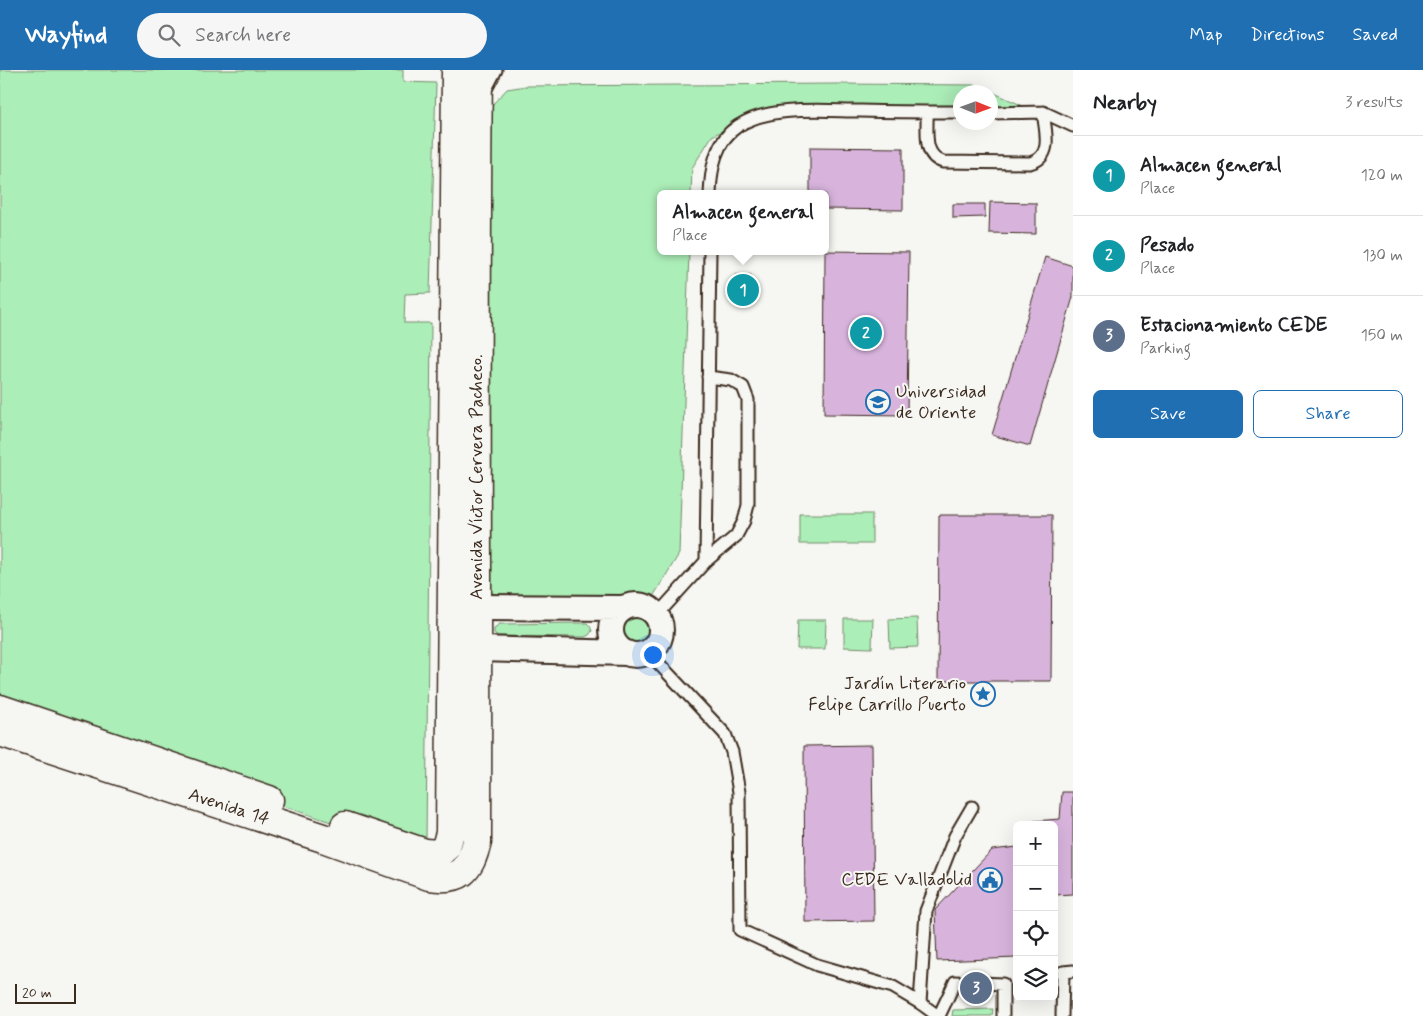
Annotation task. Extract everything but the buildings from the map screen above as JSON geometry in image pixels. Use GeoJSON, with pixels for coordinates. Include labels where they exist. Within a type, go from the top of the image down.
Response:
{"type":"FeatureCollection","features":[{"type":"Feature","properties":{"kind":"street","name":"Avenida Víctor Cervera Pacheco."},"geometry":{"type":"LineString","coordinates":[[456,70],[466,136],[476,316],[477,842],[465,868]]}},
{"type":"Feature","properties":{"kind":"street","name":"Avenida Víctor Cervera Pacheco."},"geometry":{"type":"LineString","coordinates":[[446,847],[450,833],[466,136],[478,106],[478,70]]}},
{"type":"Feature","properties":{"kind":"street"},"geometry":{"type":"LineString","coordinates":[[478,649],[638,653],[658,643],[661,635],[661,626],[657,615],[650,609],[632,604],[614,617],[611,625],[611,634],[616,646],[638,653]]}},
{"type":"Feature","properties":{"kind":"street"},"geometry":{"type":"LineString","coordinates":[[478,607],[624,608]]}},
{"type":"Feature","properties":{"kind":"street","name":"Avenida 14"},"geometry":{"type":"LineString","coordinates":[[0,709],[425,853],[438,854],[446,847]]}},
{"type":"Feature","properties":{"kind":"street","name":"Avenida 14"},"geometry":{"type":"LineString","coordinates":[[0,732],[323,838],[429,876],[444,878],[465,868]]}},
{"type":"Feature","properties":{"kind":"street"},"geometry":{"type":"LineString","coordinates":[[446,847],[465,868]]}},
{"type":"Feature","properties":{"kind":"lane"},"geometry":{"type":"LineString","coordinates":[[478,106],[496,70]]}},
{"type":"Feature","properties":{"kind":"lane"},"geometry":{"type":"LineString","coordinates":[[710,190],[714,158],[724,140],[736,127],[752,118],[780,112],[806,111],[953,112]]}},
{"type":"Feature","properties":{"kind":"lane"},"geometry":{"type":"LineString","coordinates":[[927,112],[928,147],[930,154],[936,160],[943,162],[1030,163],[1038,161],[1046,148],[1046,129],[1043,112]]}},
{"type":"Feature","properties":{"kind":"lane"},"geometry":{"type":"LineString","coordinates":[[998,113],[1043,112],[1073,126]]}},
{"type":"Feature","properties":{"kind":"lane"},"geometry":{"type":"LineString","coordinates":[[706,561],[710,255]]}},
{"type":"Feature","properties":{"kind":"lane"},"geometry":{"type":"LineString","coordinates":[[657,615],[706,561],[736,536],[744,521],[748,496],[748,400],[743,387],[731,380],[708,377]]}},
{"type":"Feature","properties":{"kind":"lane"},"geometry":{"type":"LineString","coordinates":[[638,653],[724,734],[732,752],[739,792],[740,930],[817,965],[893,987],[938,1016],[955,982],[1003,984],[1003,1016]]}},
{"type":"Feature","properties":{"kind":"lane"},"geometry":{"type":"LineString","coordinates":[[920,1003],[926,911],[955,836],[972,807]]}},
{"type":"Feature","properties":{"kind":"lane"},"geometry":{"type":"LineString","coordinates":[[1062,1016],[1063,972],[1073,971]]}},
{"type":"Feature","properties":{"kind":"green space"},"geometry":{"type":"Polygon","coordinates":[[[0,70],[403,70],[403,82],[436,83],[430,293],[405,294],[404,323],[431,323],[426,843],[416,850],[0,713],[0,70]]]}},
{"type":"Feature","properties":{"kind":"green space"},"geometry":{"type":"Polygon","coordinates":[[[837,84],[976,85],[953,85],[953,116],[784,116],[748,118],[712,136],[692,168],[691,190],[657,190],[657,255],[689,255],[679,554],[649,603],[487,607],[492,105],[507,89],[526,86],[837,84]]]}},
{"type":"Feature","properties":{"kind":"green space"},"geometry":{"type":"Polygon","coordinates":[[[998,95],[1046,116],[998,116],[998,95]]]}},
{"type":"Feature","properties":{"kind":"green space"},"geometry":{"type":"Polygon","coordinates":[[[800,514],[872,514],[872,544],[800,544],[800,514]]]}},
{"type":"Feature","properties":{"kind":"green space"},"geometry":{"type":"Polygon","coordinates":[[[635,618],[644,622],[648,631],[644,640],[635,644],[626,640],[622,631],[626,622],[635,618]]]}},
{"type":"Feature","properties":{"kind":"green space"},"geometry":{"type":"Polygon","coordinates":[[[917,618],[918,647],[890,648],[889,619],[917,618]]]}},
{"type":"Feature","properties":{"kind":"green space"},"geometry":{"type":"Polygon","coordinates":[[[844,619],[873,619],[872,648],[844,647],[844,619]]]}},
{"type":"Feature","properties":{"kind":"green space"},"geometry":{"type":"Polygon","coordinates":[[[798,620],[826,620],[825,649],[797,649],[798,620]]]}},
{"type":"Feature","properties":{"kind":"green space"},"geometry":{"type":"Polygon","coordinates":[[[587,623],[592,631],[585,637],[498,636],[494,633],[494,628],[500,624],[587,623]]]}},
{"type":"Feature","properties":{"kind":"green space"},"geometry":{"type":"Polygon","coordinates":[[[993,1009],[992,1016],[952,1016],[953,1010],[993,1009]]]}},
{"type":"Feature","properties":{"kind":"place","name":"Almacen general"},"geometry":{"type":"Point","coordinates":[743,290]}},
{"type":"Feature","properties":{"kind":"place","name":"Pesado"},"geometry":{"type":"Point","coordinates":[866,333]}},
{"type":"Feature","properties":{"kind":"place","name":"Universidad de Oriente"},"geometry":{"type":"Point","coordinates":[878,402]}},
{"type":"Feature","properties":{"kind":"place","name":"Jardín Literario Felipe Carrillo Puerto"},"geometry":{"type":"Point","coordinates":[983,694]}},
{"type":"Feature","properties":{"kind":"place","name":"CEDE Valladolid"},"geometry":{"type":"Point","coordinates":[990,880]}},
{"type":"Feature","properties":{"kind":"place","name":"Estacionamiento CEDE"},"geometry":{"type":"Point","coordinates":[976,988]}}]}
